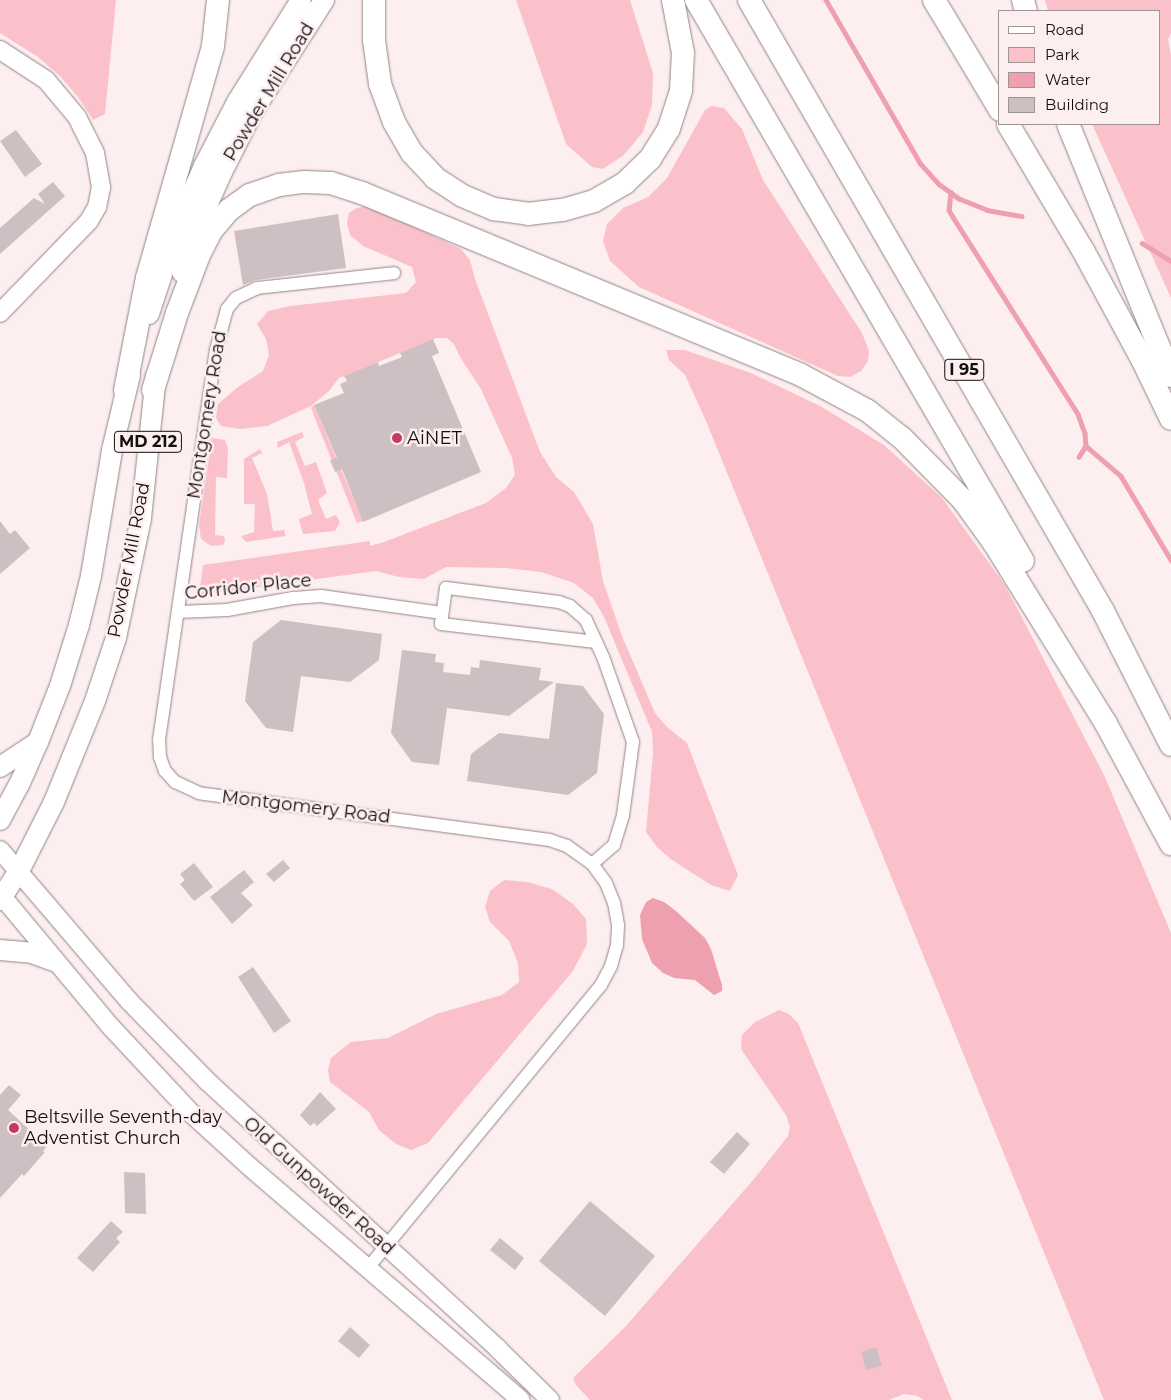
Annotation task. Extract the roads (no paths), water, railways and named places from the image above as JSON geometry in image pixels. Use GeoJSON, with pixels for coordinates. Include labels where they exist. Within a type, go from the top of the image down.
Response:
{"type":"FeatureCollection","features":[{"type":"Feature","properties":{"kind":"highway"},"geometry":{"type":"LineString","coordinates":[[125,390],[147,278],[209,63],[213,46],[218,0]]}},
{"type":"Feature","properties":{"kind":"highway"},"geometry":{"type":"LineString","coordinates":[[374,0],[374,40],[380,84],[394,122],[412,153],[435,178],[463,196],[494,209],[528,214],[563,210],[594,201],[625,183],[650,159],[669,128],[681,90],[683,53],[673,0]]}},
{"type":"Feature","properties":{"kind":"highway"},"geometry":{"type":"LineString","coordinates":[[696,0],[1114,717],[1157,799],[1171,833]]}},
{"type":"Feature","properties":{"kind":"highway","name":"I 95"},"geometry":{"type":"LineString","coordinates":[[749,0],[1103,610],[1150,699],[1171,745]]}},
{"type":"Feature","properties":{"kind":"highway"},"geometry":{"type":"LineString","coordinates":[[934,0],[998,107]]}},
{"type":"Feature","properties":{"kind":"highway"},"geometry":{"type":"LineString","coordinates":[[1009,125],[1088,260],[1143,360],[1171,419]]}},
{"type":"Feature","properties":{"kind":"highway"},"geometry":{"type":"LineString","coordinates":[[1068,125],[1171,376]]}},
{"type":"Feature","properties":{"kind":"highway"},"geometry":{"type":"LineString","coordinates":[[153,390],[177,312],[199,255],[212,230],[230,210],[250,195],[279,185],[304,182],[331,183],[362,193],[801,374],[868,411],[896,432],[927,460],[963,500],[994,543],[1105,722],[1171,844]]}},
{"type":"Feature","properties":{"kind":"main road","name":"Powder Mill Road"},"geometry":{"type":"LineString","coordinates":[[0,820],[19,785],[38,742],[60,686],[80,624],[91,576],[112,450],[125,390],[162,273],[204,166],[236,102],[301,0]]}},
{"type":"Feature","properties":{"kind":"main road","name":"Powder Mill Road"},"geometry":{"type":"LineString","coordinates":[[1,897],[19,871],[54,802],[75,752],[116,638],[141,518],[153,390],[177,288],[196,233],[222,172],[253,111],[324,0]]}},
{"type":"Feature","properties":{"kind":"main road"},"geometry":{"type":"LineString","coordinates":[[0,50],[46,80],[64,99],[88,135],[99,166],[101,187],[97,208],[89,220],[0,314]]}},
{"type":"Feature","properties":{"kind":"main road"},"geometry":{"type":"LineString","coordinates":[[0,767],[38,742]]}},
{"type":"Feature","properties":{"kind":"main road"},"geometry":{"type":"LineString","coordinates":[[0,850],[19,871]]}},
{"type":"Feature","properties":{"kind":"main road","name":"Old Gunpowder Road"},"geometry":{"type":"LineString","coordinates":[[19,871],[129,1001],[240,1114],[498,1349],[550,1400]]}},
{"type":"Feature","properties":{"kind":"main road","name":"Old Gunpowder Road"},"geometry":{"type":"LineString","coordinates":[[1,897],[111,1027],[193,1115],[367,1269],[521,1400]]}},
{"type":"Feature","properties":{"kind":"main road"},"geometry":{"type":"LineString","coordinates":[[0,950],[32,953],[54,961]]}},
{"type":"Feature","properties":{"kind":"street","name":"Montgomery Road"},"geometry":{"type":"LineString","coordinates":[[367,1269],[600,985],[611,966],[617,945],[618,925],[614,904],[606,883],[592,864],[567,846],[535,836],[199,793],[174,782],[165,771],[160,757],[159,740],[216,350],[221,325],[227,309],[236,298],[257,288],[394,273]]}},
{"type":"Feature","properties":{"kind":"street"},"geometry":{"type":"LineString","coordinates":[[592,864],[614,845],[623,815],[633,742],[596,642],[586,620],[570,606],[559,602],[446,588],[441,624],[596,642]]}},
{"type":"Feature","properties":{"kind":"street","name":"Corridor Place"},"geometry":{"type":"LineString","coordinates":[[178,612],[227,610],[293,598],[321,596],[442,613]]}},
{"type":"Feature","properties":{"kind":"water"},"geometry":{"type":"Polygon","coordinates":[[[653,898],[664,902],[676,911],[705,938],[711,949],[722,985],[722,991],[714,995],[695,980],[674,978],[663,973],[652,963],[642,939],[640,915],[646,902],[653,898]]]}},
{"type":"Feature","properties":{"kind":"waterway"},"geometry":{"type":"LineString","coordinates":[[826,0],[920,163],[939,184],[958,198],[987,210],[1021,216]]}},
{"type":"Feature","properties":{"kind":"waterway"},"geometry":{"type":"LineString","coordinates":[[951,192],[949,210],[953,217],[1078,414],[1085,433],[1086,446],[1079,457]]}},
{"type":"Feature","properties":{"kind":"waterway"},"geometry":{"type":"LineString","coordinates":[[1142,243],[1171,261]]}},
{"type":"Feature","properties":{"kind":"waterway"},"geometry":{"type":"LineString","coordinates":[[1086,446],[1121,476],[1171,560]]}},
{"type":"Feature","properties":{"kind":"place","name":"AiNET"},"geometry":{"type":"Point","coordinates":[397,438]}},
{"type":"Feature","properties":{"kind":"place","name":"Beltsville Seventh-day Adventist Church"},"geometry":{"type":"Point","coordinates":[14,1128]}}]}
